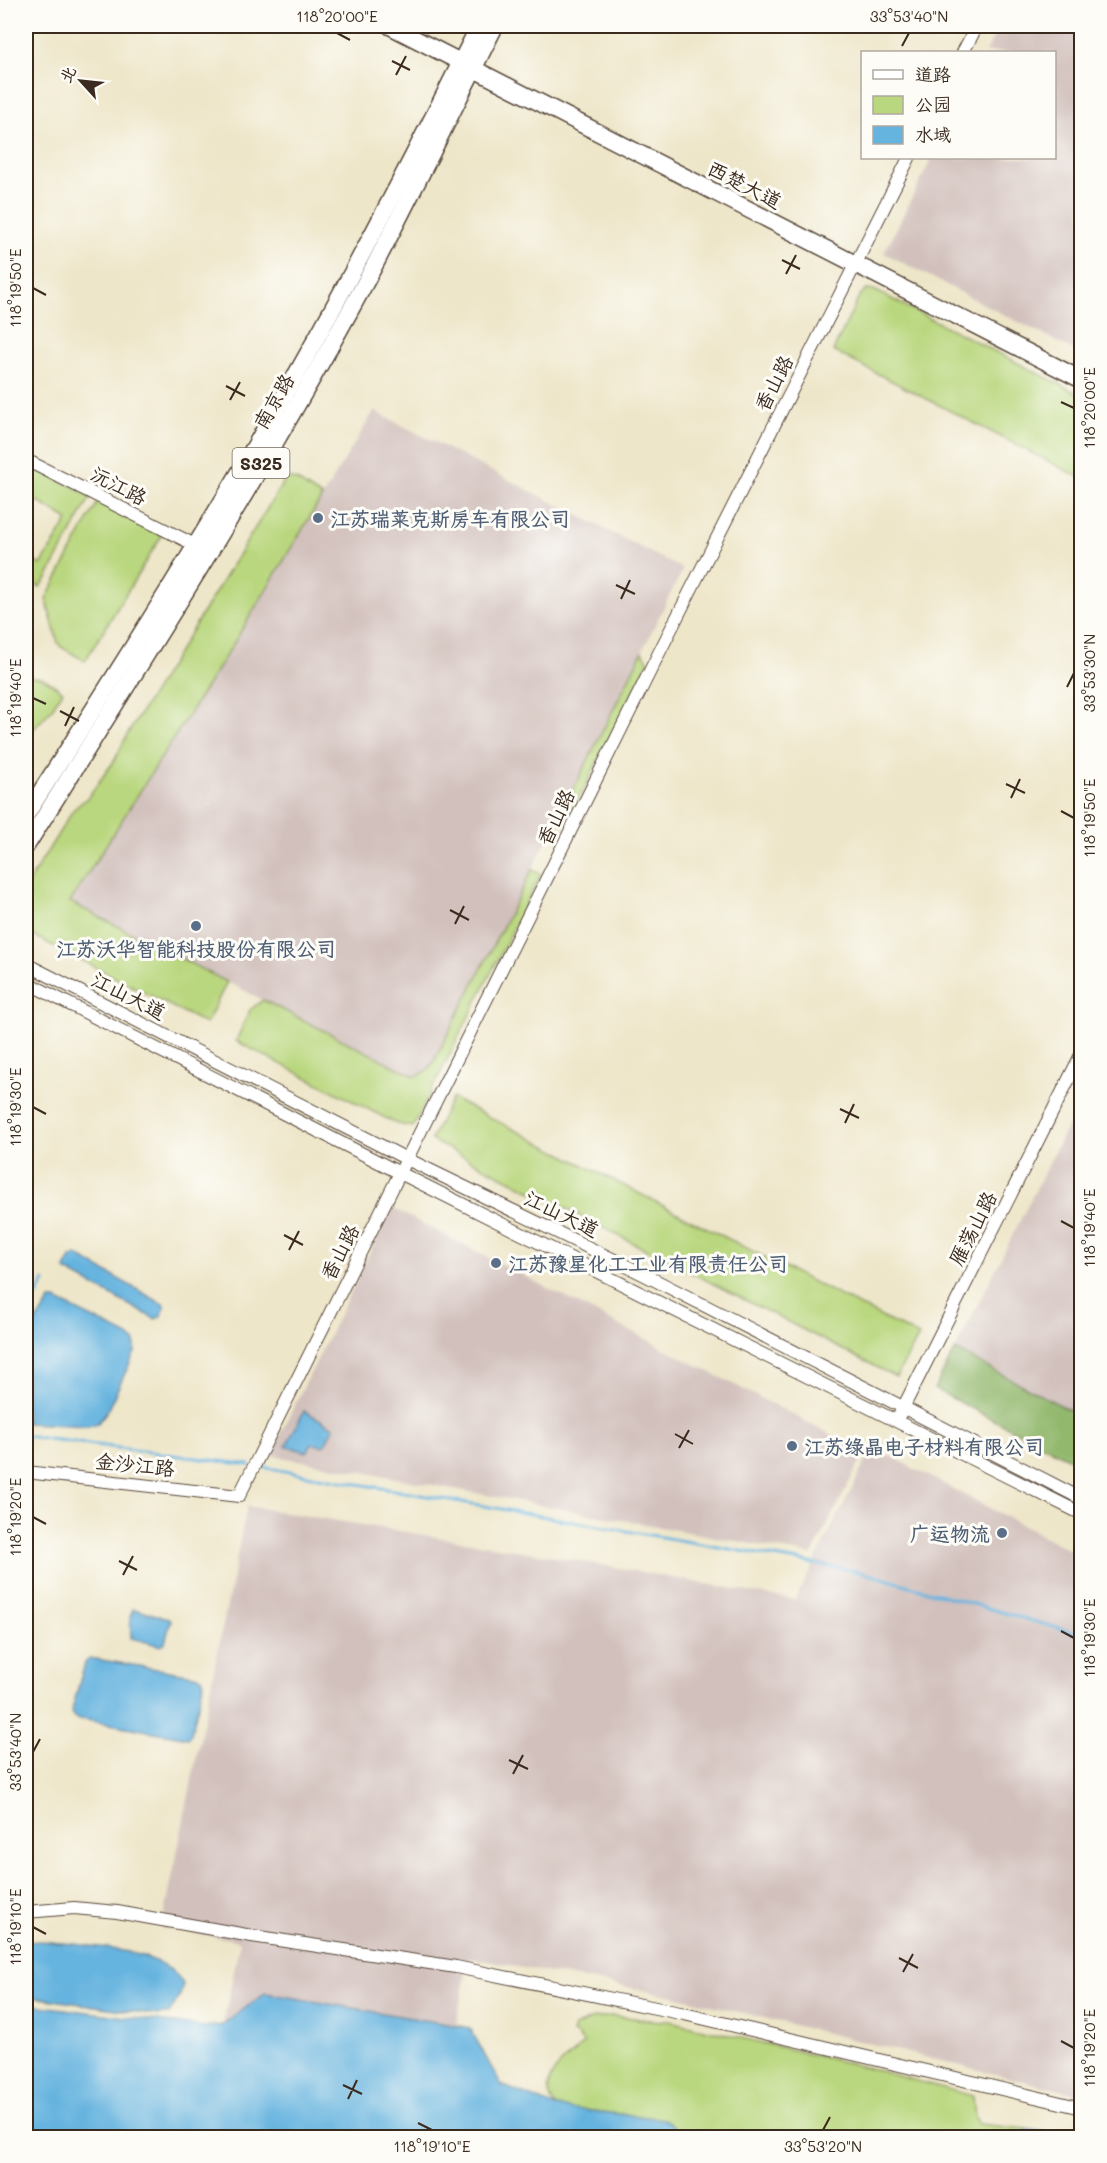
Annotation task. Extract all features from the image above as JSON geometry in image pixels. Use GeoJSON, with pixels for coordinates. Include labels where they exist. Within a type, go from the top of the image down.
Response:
{"type":"FeatureCollection","features":[{"type":"Feature","properties":{"kind":"main road","name":"西楚大道"},"geometry":{"type":"LineString","coordinates":[[390,26],[1082,380]]}},
{"type":"Feature","properties":{"kind":"main road","name":"南京路"},"geometry":{"type":"LineString","coordinates":[[26,846],[200,567],[371,271],[468,65],[479,26]]}},
{"type":"Feature","properties":{"kind":"main road","name":"南京路"},"geometry":{"type":"LineString","coordinates":[[26,815],[195,545],[300,368],[468,65],[495,26]]}},
{"type":"Feature","properties":{"kind":"street"},"geometry":{"type":"LineString","coordinates":[[964,51],[976,26]]}},
{"type":"Feature","properties":{"kind":"street","name":"香山路"},"geometry":{"type":"LineString","coordinates":[[239,1496],[908,159]]}},
{"type":"Feature","properties":{"kind":"street","name":"沅江路"},"geometry":{"type":"LineString","coordinates":[[26,460],[195,545]]}},
{"type":"Feature","properties":{"kind":"street","name":"江山大道"},"geometry":{"type":"LineString","coordinates":[[26,964],[407,1159],[645,1275],[1082,1514]]}},
{"type":"Feature","properties":{"kind":"street","name":"江山大道"},"geometry":{"type":"LineString","coordinates":[[26,982],[400,1173],[900,1414],[1082,1499]]}},
{"type":"Feature","properties":{"kind":"street","name":"雁荡山路"},"geometry":{"type":"LineString","coordinates":[[900,1414],[1082,1053]]}},
{"type":"Feature","properties":{"kind":"street","name":"金沙江路"},"geometry":{"type":"LineString","coordinates":[[26,1472],[239,1496]]}},
{"type":"Feature","properties":{"kind":"street"},"geometry":{"type":"LineString","coordinates":[[26,1912],[74,1908],[117,1912],[252,1936],[456,1967],[680,2013],[1082,2108]]}},
{"type":"Feature","properties":{"kind":"shaded area"},"geometry":{"type":"Polygon","coordinates":[[[999,26],[1081,26],[1081,354],[884,253],[931,159],[1056,159],[1056,51],[986,51],[999,26]]]}},
{"type":"Feature","properties":{"kind":"shaded area"},"geometry":{"type":"Polygon","coordinates":[[[374,411],[683,569],[434,1061],[422,1075],[414,1077],[70,902],[232,646],[374,411]]]}},
{"type":"Feature","properties":{"kind":"shaded area"},"geometry":{"type":"Polygon","coordinates":[[[1081,1099],[1081,1416],[955,1350],[1081,1099]]]}},
{"type":"Feature","properties":{"kind":"shaded area"},"geometry":{"type":"Polygon","coordinates":[[[392,1208],[865,1452],[812,1555],[270,1455],[392,1208]]]}},
{"type":"Feature","properties":{"kind":"shaded area"},"geometry":{"type":"Polygon","coordinates":[[[873,1447],[1081,1556],[1081,2095],[674,1996],[469,1958],[456,2025],[265,1994],[223,2025],[240,1941],[162,1928],[247,1506],[546,1555],[795,1600],[873,1447]]]}},
{"type":"Feature","properties":{"kind":"green space"},"geometry":{"type":"Polygon","coordinates":[[[866,290],[874,290],[1081,395],[1081,478],[833,351],[860,295],[866,290]]]}},
{"type":"Feature","properties":{"kind":"green space"},"geometry":{"type":"Polygon","coordinates":[[[26,463],[91,496],[40,587],[26,579],[26,557],[41,565],[68,520],[26,494],[26,463]]]}},
{"type":"Feature","properties":{"kind":"green space"},"geometry":{"type":"Polygon","coordinates":[[[286,478],[296,480],[322,497],[232,646],[70,902],[227,982],[206,1024],[26,932],[26,886],[73,810],[88,797],[114,761],[127,735],[286,478]]]}},
{"type":"Feature","properties":{"kind":"green space"},"geometry":{"type":"Polygon","coordinates":[[[99,500],[162,535],[85,661],[58,643],[46,599],[99,500]]]}},
{"type":"Feature","properties":{"kind":"green space"},"geometry":{"type":"Polygon","coordinates":[[[642,652],[649,661],[566,824],[556,824],[642,652]]]}},
{"type":"Feature","properties":{"kind":"green space"},"geometry":{"type":"Polygon","coordinates":[[[26,676],[43,678],[63,691],[51,710],[26,737],[26,676]]]}},
{"type":"Feature","properties":{"kind":"green space"},"geometry":{"type":"Polygon","coordinates":[[[532,870],[541,874],[413,1127],[397,1124],[236,1041],[250,1010],[263,1000],[414,1076],[424,1073],[434,1061],[532,870]]]}},
{"type":"Feature","properties":{"kind":"green space"},"geometry":{"type":"Polygon","coordinates":[[[452,1098],[919,1336],[896,1377],[431,1140],[452,1098]]]}},
{"type":"Feature","properties":{"kind":"green space"},"geometry":{"type":"Polygon","coordinates":[[[955,1350],[1081,1416],[1081,1465],[934,1389],[955,1350]]]}},
{"type":"Feature","properties":{"kind":"green space"},"geometry":{"type":"Polygon","coordinates":[[[610,2016],[669,2021],[869,2068],[973,2096],[975,2117],[979,2124],[1027,2129],[1024,2133],[1027,2137],[686,2137],[663,2119],[556,2107],[548,2088],[550,2079],[561,2064],[584,2044],[577,2035],[572,2033],[574,2027],[593,2019],[610,2016]]]}},
{"type":"Feature","properties":{"kind":"water"},"geometry":{"type":"Polygon","coordinates":[[[76,1255],[163,1304],[165,1308],[160,1317],[155,1319],[66,1271],[71,1258],[76,1255]]]}},
{"type":"Feature","properties":{"kind":"water"},"geometry":{"type":"Polygon","coordinates":[[[50,1300],[56,1300],[129,1336],[135,1342],[135,1352],[107,1411],[97,1424],[87,1426],[26,1423],[26,1337],[50,1300]]]}},
{"type":"Feature","properties":{"kind":"water"},"geometry":{"type":"Polygon","coordinates":[[[304,1411],[334,1427],[324,1446],[312,1444],[307,1452],[286,1446],[304,1411]]]}},
{"type":"Feature","properties":{"kind":"water"},"geometry":{"type":"Polygon","coordinates":[[[133,1609],[171,1620],[165,1643],[161,1646],[131,1638],[130,1617],[133,1609]]]}},
{"type":"Feature","properties":{"kind":"water"},"geometry":{"type":"Polygon","coordinates":[[[89,1658],[200,1676],[203,1679],[203,1685],[188,1738],[75,1718],[71,1713],[85,1663],[89,1658]]]}},
{"type":"Feature","properties":{"kind":"water"},"geometry":{"type":"Polygon","coordinates":[[[42,1941],[119,1950],[139,1955],[172,1971],[183,1984],[181,1993],[169,2014],[157,2015],[26,1996],[26,1942],[42,1941]]]}},
{"type":"Feature","properties":{"kind":"water"},"geometry":{"type":"Polygon","coordinates":[[[265,1993],[470,2028],[501,2085],[556,2107],[664,2119],[686,2137],[26,2137],[26,2004],[204,2027],[223,2025],[265,1993]]]}},
{"type":"Feature","properties":{"kind":"water"},"geometry":{"type":"Polygon","coordinates":[[[1027,2129],[1072,2137],[1027,2137],[1024,2133],[1027,2129]]]}},
{"type":"Feature","properties":{"kind":"waterway"},"geometry":{"type":"LineString","coordinates":[[26,1314],[45,1281]]}},
{"type":"Feature","properties":{"kind":"waterway"},"geometry":{"type":"LineString","coordinates":[[26,1436],[250,1465]]}},
{"type":"Feature","properties":{"kind":"waterway"},"geometry":{"type":"LineString","coordinates":[[256,1466],[861,1572],[1082,1635]]}},
{"type":"Feature","properties":{"kind":"place","name":"江苏瑞莱克斯房车有限公司"},"geometry":{"type":"Point","coordinates":[318,518]}},
{"type":"Feature","properties":{"kind":"place","name":"江苏沃华智能科技股份有限公司"},"geometry":{"type":"Point","coordinates":[196,926]}},
{"type":"Feature","properties":{"kind":"place","name":"江苏豫星化工工业有限责任公司"},"geometry":{"type":"Point","coordinates":[496,1263]}},
{"type":"Feature","properties":{"kind":"place","name":"江苏绿晶电子材料有限公司"},"geometry":{"type":"Point","coordinates":[792,1446]}},
{"type":"Feature","properties":{"kind":"place","name":"广运物流"},"geometry":{"type":"Point","coordinates":[1002,1533]}}]}
